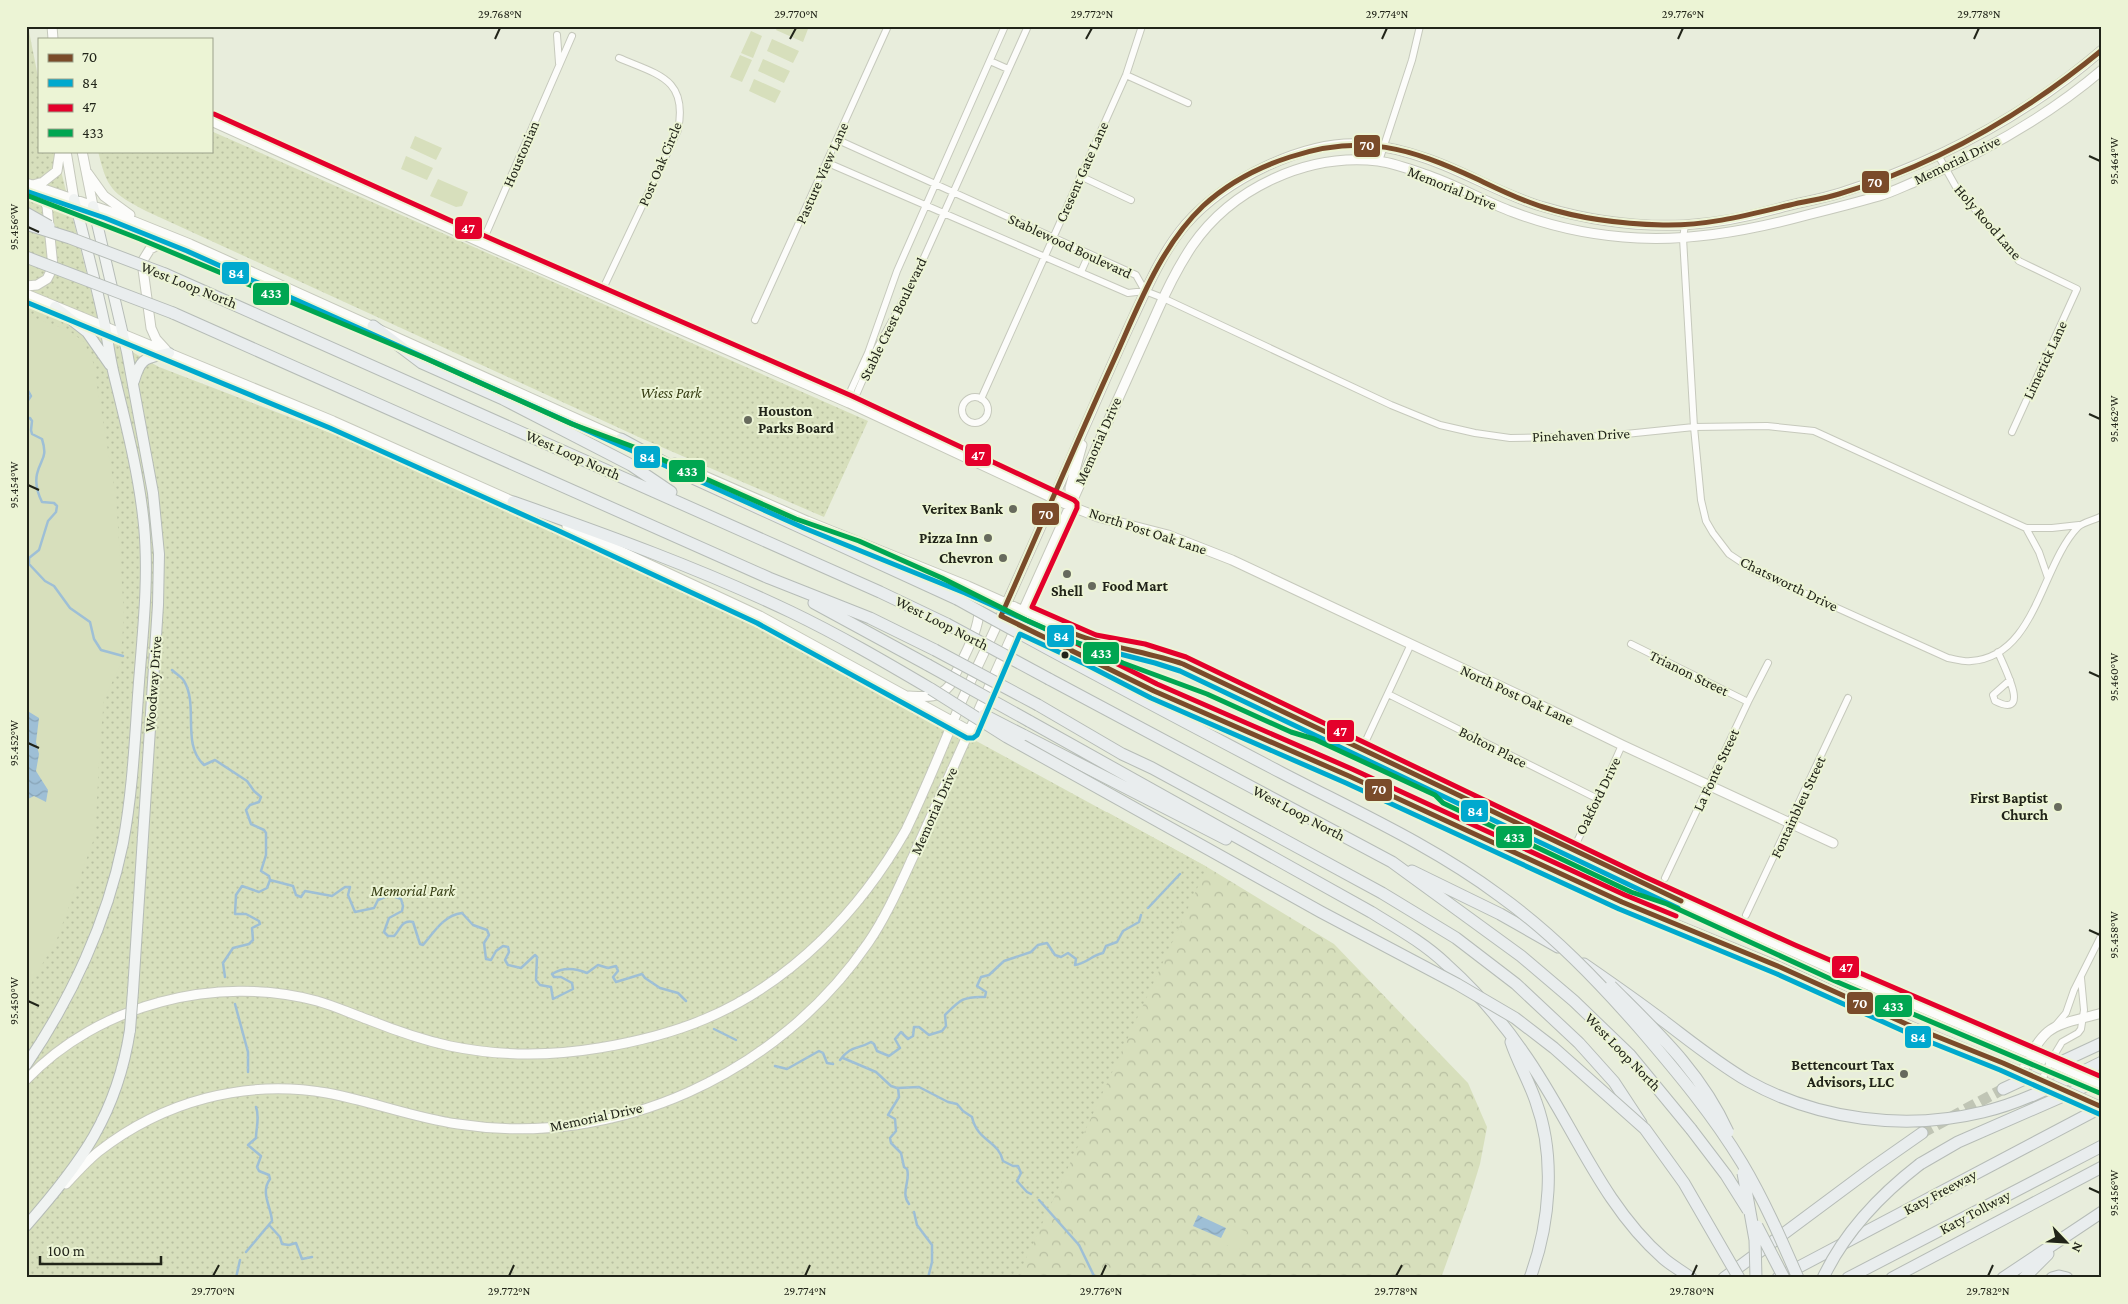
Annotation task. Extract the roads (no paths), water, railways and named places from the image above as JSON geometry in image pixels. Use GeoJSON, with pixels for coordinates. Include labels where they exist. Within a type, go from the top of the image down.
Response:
{"type":"FeatureCollection","features":[{"type":"Feature","properties":{"kind":"highway"},"geometry":{"type":"LineString","coordinates":[[26,213],[70,238]]}},
{"type":"Feature","properties":{"kind":"highway","name":"West Loop North"},"geometry":{"type":"LineString","coordinates":[[26,224],[70,238],[165,274],[880,592],[947,624],[1392,862],[1448,905],[1491,933],[1551,980],[1598,1022],[1646,1074],[1726,1175],[1749,1211],[1784,1278]]}},
{"type":"Feature","properties":{"kind":"highway","name":"West Loop North"},"geometry":{"type":"LineString","coordinates":[[26,257],[173,312],[769,578],[870,618],[1038,705],[1122,754],[1235,813],[1434,923],[1495,967],[1559,1023],[1614,1082],[1684,1183],[1739,1278]]}},
{"type":"Feature","properties":{"kind":"highway"},"geometry":{"type":"LineString","coordinates":[[373,326],[422,363],[504,399],[631,465],[695,509]]}},
{"type":"Feature","properties":{"kind":"highway"},"geometry":{"type":"LineString","coordinates":[[621,439],[695,479],[958,599],[1133,695],[1434,853],[1483,883],[1563,948],[1600,985],[1699,1100],[1755,1186],[1798,1278]]}},
{"type":"Feature","properties":{"kind":"highway"},"geometry":{"type":"LineString","coordinates":[[513,502],[635,544],[791,612],[856,646],[926,686],[1007,737],[1321,912],[1457,984],[1515,1018],[1554,1048],[1645,1129]]}},
{"type":"Feature","properties":{"kind":"highway"},"geometry":{"type":"LineString","coordinates":[[769,578],[1330,888],[1410,936],[1445,963],[1496,1016],[1537,1074],[1615,1204],[1664,1259],[1691,1278]]}},
{"type":"Feature","properties":{"kind":"highway"},"geometry":{"type":"LineString","coordinates":[[926,686],[1196,825],[1330,888]]}},
{"type":"Feature","properties":{"kind":"highway"},"geometry":{"type":"LineString","coordinates":[[1392,862],[1456,892],[1528,930],[1600,976],[1731,1070],[1764,1089],[1803,1104],[1851,1116],[1890,1121],[1914,1121],[1962,1116],[1984,1112],[2023,1099],[2102,1062]]}},
{"type":"Feature","properties":{"kind":"highway"},"geometry":{"type":"LineString","coordinates":[[1600,976],[1686,1063],[1707,1093],[1722,1120],[1737,1157],[1749,1200],[1755,1240],[1756,1278]]}},
{"type":"Feature","properties":{"kind":"highway"},"geometry":{"type":"LineString","coordinates":[[1506,1032],[1537,1104],[1547,1157],[1548,1196],[1546,1218],[1542,1240],[1530,1278]]}},
{"type":"Feature","properties":{"kind":"highway"},"geometry":{"type":"LineString","coordinates":[[2003,1089],[2102,1042]]}},
{"type":"Feature","properties":{"kind":"highway"},"geometry":{"type":"LineString","coordinates":[[1823,1278],[1842,1244],[1865,1214],[1887,1191],[1920,1164],[1958,1142],[2102,1079]]}},
{"type":"Feature","properties":{"kind":"highway","name":"Katy Freeway"},"geometry":{"type":"LineString","coordinates":[[1778,1278],[2102,1107]]}},
{"type":"Feature","properties":{"kind":"highway"},"geometry":{"type":"LineString","coordinates":[[1724,1278],[1922,1133]]}},
{"type":"Feature","properties":{"kind":"highway","name":"Katy Tollway"},"geometry":{"type":"LineString","coordinates":[[1848,1278],[2102,1146]]}},
{"type":"Feature","properties":{"kind":"highway"},"geometry":{"type":"LineString","coordinates":[[1892,1278],[2102,1167]]}},
{"type":"Feature","properties":{"kind":"highway"},"geometry":{"type":"LineString","coordinates":[[2003,1278],[2102,1212]]}},
{"type":"Feature","properties":{"kind":"highway"},"geometry":{"type":"LineString","coordinates":[[2024,1278],[2076,1230]]}},
{"type":"Feature","properties":{"kind":"highway"},"geometry":{"type":"LineString","coordinates":[[2052,1278],[2059,1276],[2067,1278]]}},
{"type":"Feature","properties":{"kind":"main road","name":"Memorial Drive"},"geometry":{"type":"LineString","coordinates":[[26,1080],[53,1056],[105,1022],[152,1004],[184,997],[220,992],[256,992],[316,1000],[370,1021],[450,1046],[512,1053],[554,1053],[624,1044],[664,1034],[705,1019],[734,1005],[790,968],[823,939],[854,907],[884,866],[906,830],[1145,291],[1160,262],[1186,225],[1205,205],[1247,175],[1304,152],[1343,145],[1362,144],[1384,147],[1433,160],[1539,206],[1566,213],[1605,220],[1684,225],[1764,213],[1837,194],[1938,156],[1992,128],[2080,69],[2102,50]]}},
{"type":"Feature","properties":{"kind":"main road"},"geometry":{"type":"LineString","coordinates":[[2080,69],[2090,81]]}},
{"type":"Feature","properties":{"kind":"main road","name":"Memorial Drive"},"geometry":{"type":"LineString","coordinates":[[26,1226],[47,1202],[96,1154],[116,1139],[163,1112],[218,1094],[258,1089],[307,1091],[329,1094],[457,1124],[502,1129],[545,1129],[623,1115],[676,1098],[724,1076],[778,1040],[800,1021],[837,983],[868,943],[889,907],[970,731],[1016,624],[1163,298],[1193,244],[1222,212],[1244,195],[1266,182],[1287,172],[1341,160],[1379,161],[1426,174],[1513,212],[1564,227],[1599,234],[1635,238],[1707,236],[1779,222],[1871,198],[1945,168],[2027,124],[2090,81],[2102,70]]}},
{"type":"Feature","properties":{"kind":"main road","name":"North Post Oak Lane"},"geometry":{"type":"LineString","coordinates":[[212,121],[482,243],[850,403],[1070,506],[1098,517],[1168,534],[1204,549],[1412,644],[1622,745],[1833,842]]}},
{"type":"Feature","properties":{"kind":"main road"},"geometry":{"type":"LineString","coordinates":[[28,184],[43,182],[57,171],[60,152]]}},
{"type":"Feature","properties":{"kind":"main road","name":"Woodway Drive"},"geometry":{"type":"LineString","coordinates":[[26,1064],[51,1026],[82,967],[111,887],[123,844],[136,719],[145,587],[144,524],[130,440],[74,199],[66,152]]}},
{"type":"Feature","properties":{"kind":"main road","name":"Woodway Drive"},"geometry":{"type":"LineString","coordinates":[[47,1202],[91,1144],[105,1116],[120,1077],[130,1030],[151,719],[159,554],[153,493],[133,385],[82,152]]}},
{"type":"Feature","properties":{"kind":"main road"},"geometry":{"type":"LineString","coordinates":[[86,172],[98,189],[121,210],[154,229]]}},
{"type":"Feature","properties":{"kind":"main road"},"geometry":{"type":"LineString","coordinates":[[28,184],[93,206],[190,244],[807,521],[968,586],[1094,642],[1144,651],[1183,664],[1572,850],[1787,950],[2049,1060],[2102,1085]]}},
{"type":"Feature","properties":{"kind":"main road"},"geometry":{"type":"LineString","coordinates":[[26,286],[37,284],[47,279],[53,267],[47,206],[41,195],[28,184]]}},
{"type":"Feature","properties":{"kind":"main road"},"geometry":{"type":"LineString","coordinates":[[1564,227],[1566,213]]}},
{"type":"Feature","properties":{"kind":"main road"},"geometry":{"type":"LineString","coordinates":[[168,353],[156,339],[151,328],[142,262],[150,249],[160,244],[190,244]]}},
{"type":"Feature","properties":{"kind":"main road"},"geometry":{"type":"LineString","coordinates":[[26,294],[333,421],[760,616],[970,731]]}},
{"type":"Feature","properties":{"kind":"main road"},"geometry":{"type":"LineString","coordinates":[[55,307],[87,332],[113,371]]}},
{"type":"Feature","properties":{"kind":"main road"},"geometry":{"type":"LineString","coordinates":[[133,385],[138,368],[144,360],[168,353]]}},
{"type":"Feature","properties":{"kind":"main road"},"geometry":{"type":"LineString","coordinates":[[1070,506],[1070,488],[1090,414]]}},
{"type":"Feature","properties":{"kind":"main road"},"geometry":{"type":"LineString","coordinates":[[906,696],[932,697],[945,691],[950,685],[977,627],[980,614],[978,603],[968,586]]}},
{"type":"Feature","properties":{"kind":"main road"},"geometry":{"type":"LineString","coordinates":[[1001,616],[1154,691],[1349,776],[1622,902],[1780,966],[1913,1027],[2102,1107]]}},
{"type":"Feature","properties":{"kind":"main road"},"geometry":{"type":"LineString","coordinates":[[136,719],[151,719]]}},
{"type":"Feature","properties":{"kind":"main road"},"geometry":{"type":"LineString","coordinates":[[2022,1072],[2040,1038],[2053,1028],[2102,1014]]}},
{"type":"Feature","properties":{"kind":"street","name":"Pasture View Lane"},"geometry":{"type":"LineString","coordinates":[[755,320],[828,163],[888,26]]}},
{"type":"Feature","properties":{"kind":"street","name":"Stable Crest Boulevard"},"geometry":{"type":"LineString","coordinates":[[850,403],[851,390],[868,353],[897,271],[1006,26]]}},
{"type":"Feature","properties":{"kind":"street","name":"Stable Crest Boulevard"},"geometry":{"type":"LineString","coordinates":[[850,403],[857,393],[873,356],[913,282],[1028,26]]}},
{"type":"Feature","properties":{"kind":"street","name":"Cresent Gate Lane"},"geometry":{"type":"LineString","coordinates":[[981,399],[1126,76],[1142,26]]}},
{"type":"Feature","properties":{"kind":"street"},"geometry":{"type":"LineString","coordinates":[[1379,161],[1412,60],[1420,26]]}},
{"type":"Feature","properties":{"kind":"street","name":"Houstonian"},"geometry":{"type":"LineString","coordinates":[[557,35],[559,64]]}},
{"type":"Feature","properties":{"kind":"street","name":"Houstonian"},"geometry":{"type":"LineString","coordinates":[[482,243],[572,36]]}},
{"type":"Feature","properties":{"kind":"street","name":"Post Oak Circle"},"geometry":{"type":"LineString","coordinates":[[600,295],[678,130],[682,112],[680,99],[673,86],[658,75],[619,58]]}},
{"type":"Feature","properties":{"kind":"street"},"geometry":{"type":"LineString","coordinates":[[990,61],[1008,70]]}},
{"type":"Feature","properties":{"kind":"street"},"geometry":{"type":"LineString","coordinates":[[1126,76],[1188,103]]}},
{"type":"Feature","properties":{"kind":"street","name":"Stablewood Boulevard"},"geometry":{"type":"LineString","coordinates":[[828,163],[1128,293],[1145,291],[1136,275],[1054,236],[838,140]]}},
{"type":"Feature","properties":{"kind":"street","name":"Holy Rood Lane"},"geometry":{"type":"LineString","coordinates":[[1938,156],[1956,187],[2019,261],[2077,289]]}},
{"type":"Feature","properties":{"kind":"street"},"geometry":{"type":"LineString","coordinates":[[1080,176],[1131,200]]}},
{"type":"Feature","properties":{"kind":"street","name":"Chatsworth Drive"},"geometry":{"type":"LineString","coordinates":[[1684,225],[1683,238],[1700,500],[1706,521],[1729,554],[1753,570],[1948,658],[1970,661],[1990,657],[2022,631],[2062,548],[2079,525]]}},
{"type":"Feature","properties":{"kind":"street"},"geometry":{"type":"LineString","coordinates":[[1082,272],[1089,254]]}},
{"type":"Feature","properties":{"kind":"street","name":"Limerick Lane"},"geometry":{"type":"LineString","coordinates":[[2012,432],[2077,289]]}},
{"type":"Feature","properties":{"kind":"street","name":"Pinehaven Drive"},"geometry":{"type":"LineString","coordinates":[[1145,291],[1391,405],[1449,427],[1510,438],[1606,436],[1694,427],[1767,426],[1814,431],[2026,528],[2079,525]]}},
{"type":"Feature","properties":{"kind":"street","name":"Cresent Gate Lane"},"geometry":{"type":"LineString","coordinates":[[972,398],[981,399],[986,404],[986,416],[981,422],[969,422],[962,411],[965,402],[972,398]]}},
{"type":"Feature","properties":{"kind":"street"},"geometry":{"type":"LineString","coordinates":[[2079,525],[2102,516]]}},
{"type":"Feature","properties":{"kind":"street"},"geometry":{"type":"LineString","coordinates":[[2026,528],[2039,552],[2048,578]]}},
{"type":"Feature","properties":{"kind":"street"},"geometry":{"type":"LineString","coordinates":[[1362,749],[1412,644]]}},
{"type":"Feature","properties":{"kind":"street","name":"Trianon Street"},"geometry":{"type":"LineString","coordinates":[[1631,644],[1748,702]]}},
{"type":"Feature","properties":{"kind":"street"},"geometry":{"type":"LineString","coordinates":[[1998,652],[2010,680]]}},
{"type":"Feature","properties":{"kind":"street","name":"La Fonte Street"},"geometry":{"type":"LineString","coordinates":[[1665,878],[1768,663]]}},
{"type":"Feature","properties":{"kind":"street","name":"Bolton Place"},"geometry":{"type":"LineString","coordinates":[[1388,694],[1598,800]]}},
{"type":"Feature","properties":{"kind":"street","name":"Fontainbleu Street"},"geometry":{"type":"LineString","coordinates":[[1746,915],[1848,698]]}},
{"type":"Feature","properties":{"kind":"street","name":"Oakford Drive"},"geometry":{"type":"LineString","coordinates":[[1561,874],[1598,800],[1622,745]]}},
{"type":"Feature","properties":{"kind":"street"},"geometry":{"type":"LineString","coordinates":[[2053,1028],[2066,1013],[2082,972],[2102,934]]}},
{"type":"Feature","properties":{"kind":"street"},"geometry":{"type":"LineString","coordinates":[[2042,1080],[2049,1060],[2062,1042],[2080,1032],[2084,1018],[2082,972]]}},
{"type":"Feature","properties":{"kind":"water"},"geometry":{"type":"Polygon","coordinates":[[[26,710],[39,718],[36,742],[39,754],[36,771],[48,790],[46,802],[34,796],[28,799],[26,803],[26,710]]]}},
{"type":"Feature","properties":{"kind":"water"},"geometry":{"type":"Polygon","coordinates":[[[1198,1215],[1226,1228],[1221,1238],[1193,1226],[1198,1215]]]}},
{"type":"Feature","properties":{"kind":"waterway"},"geometry":{"type":"LineString","coordinates":[[26,387],[31,396],[26,403]]}},
{"type":"Feature","properties":{"kind":"waterway"},"geometry":{"type":"LineString","coordinates":[[26,419],[30,418],[32,421],[32,434],[42,439],[44,445],[44,454],[36,477],[39,496],[42,502],[54,503],[57,506],[56,512],[48,521],[39,550],[29,558],[29,564],[45,581],[54,586],[70,608],[90,622],[94,639],[101,650],[123,656]]}},
{"type":"Feature","properties":{"kind":"waterway"},"geometry":{"type":"LineString","coordinates":[[172,670],[183,680],[188,691],[193,747],[197,756],[204,765],[215,760],[247,781],[261,797],[259,802],[250,805],[246,810],[251,824],[264,830],[266,833],[266,855],[261,871],[269,876],[270,880],[267,888],[259,892],[242,886],[236,895],[235,914],[246,914],[259,921],[260,924],[252,928],[253,940],[249,944],[233,948],[223,963],[225,977]]}},
{"type":"Feature","properties":{"kind":"waterway"},"geometry":{"type":"LineString","coordinates":[[1148,908],[1180,874]]}},
{"type":"Feature","properties":{"kind":"waterway"},"geometry":{"type":"LineString","coordinates":[[270,880],[293,886],[296,895],[301,897],[305,891],[332,896],[345,887],[350,887],[348,895],[355,912],[374,908],[378,900],[390,895],[401,899],[402,911],[389,918],[384,932],[388,936],[394,936],[406,922],[413,922],[420,944],[423,945],[445,921],[456,914],[462,913],[473,925],[487,930],[489,935],[484,943],[486,959],[491,960],[496,951],[503,946],[508,947],[509,952],[505,960],[508,965],[521,968],[535,955],[537,957],[536,980],[540,985],[551,987],[553,999],[573,989],[572,983],[561,977],[554,977],[552,974],[560,970],[569,969],[587,973],[598,965],[608,968],[616,966],[618,971],[613,977],[616,982],[642,974],[660,988],[678,993],[686,1001]]}},
{"type":"Feature","properties":{"kind":"waterway"},"geometry":{"type":"LineString","coordinates":[[840,1060],[851,1050],[871,1042],[877,1051],[889,1056],[900,1048],[895,1039],[901,1032],[908,1039],[913,1036],[914,1027],[919,1027],[929,1035],[942,1031],[946,1026],[945,1015],[958,1002],[972,997],[985,997],[986,992],[977,986],[981,977],[989,975],[1004,961],[1031,952],[1038,945],[1047,943],[1055,955],[1061,957],[1068,953],[1076,959],[1075,965],[1079,964],[1103,953],[1106,946],[1117,942],[1123,931],[1139,922],[1141,915]]}},
{"type":"Feature","properties":{"kind":"waterway"},"geometry":{"type":"LineString","coordinates":[[235,1004],[248,1052],[248,1072]]}},
{"type":"Feature","properties":{"kind":"waterway"},"geometry":{"type":"LineString","coordinates":[[714,1029],[736,1040]]}},
{"type":"Feature","properties":{"kind":"waterway"},"geometry":{"type":"LineString","coordinates":[[775,1066],[787,1069],[819,1051],[823,1053],[827,1063],[833,1064]]}},
{"type":"Feature","properties":{"kind":"waterway"},"geometry":{"type":"LineString","coordinates":[[843,1058],[876,1072],[891,1086],[897,1088],[919,1087],[948,1102],[957,1104],[972,1117],[978,1131],[997,1149],[1003,1161],[1013,1166],[1018,1166],[1021,1173],[1017,1181],[1031,1194]]}},
{"type":"Feature","properties":{"kind":"waterway"},"geometry":{"type":"LineString","coordinates":[[898,1088],[899,1097],[888,1115],[895,1119],[896,1131],[890,1138],[891,1143],[901,1153],[904,1167],[907,1169],[908,1178],[905,1195],[909,1204]]}},
{"type":"Feature","properties":{"kind":"waterway"},"geometry":{"type":"LineString","coordinates":[[246,1252],[272,1221],[266,1194],[267,1184],[270,1179],[269,1175],[259,1171],[257,1167],[261,1156],[248,1145],[256,1138],[258,1119],[256,1107]]}},
{"type":"Feature","properties":{"kind":"waterway"},"geometry":{"type":"LineString","coordinates":[[1039,1200],[1079,1245],[1095,1278]]}},
{"type":"Feature","properties":{"kind":"waterway"},"geometry":{"type":"LineString","coordinates":[[914,1212],[917,1225],[932,1245],[932,1262],[928,1278]]}},
{"type":"Feature","properties":{"kind":"waterway"},"geometry":{"type":"LineString","coordinates":[[270,1226],[280,1237],[282,1244],[296,1243],[302,1259],[312,1257]]}},
{"type":"Feature","properties":{"kind":"waterway"},"geometry":{"type":"LineString","coordinates":[[236,1278],[240,1260]]}},
{"type":"Feature","properties":{"kind":"tunnel"},"geometry":{"type":"LineString","coordinates":[[1922,1133],[2003,1089]]}},
{"type":"Feature","properties":{"kind":"place","name":"Houston Parks Board"},"geometry":{"type":"Point","coordinates":[748,420]}},
{"type":"Feature","properties":{"kind":"place","name":"Veritex Bank"},"geometry":{"type":"Point","coordinates":[1013,509]}},
{"type":"Feature","properties":{"kind":"place","name":"Pizza Inn"},"geometry":{"type":"Point","coordinates":[988,538]}},
{"type":"Feature","properties":{"kind":"place","name":"Chevron"},"geometry":{"type":"Point","coordinates":[1003,558]}},
{"type":"Feature","properties":{"kind":"place","name":"Shell"},"geometry":{"type":"Point","coordinates":[1067,574]}},
{"type":"Feature","properties":{"kind":"place","name":"Food Mart"},"geometry":{"type":"Point","coordinates":[1092,586]}},
{"type":"Feature","properties":{"kind":"place","name":"First Baptist Church"},"geometry":{"type":"Point","coordinates":[2058,807]}},
{"type":"Feature","properties":{"kind":"place","name":"Bettencourt Tax Advisors, LLC"},"geometry":{"type":"Point","coordinates":[1904,1074]}},
{"type":"Feature","properties":{"kind":"park label","name":"Wiess Park"},"geometry":{"type":"Point","coordinates":[671,393]}},
{"type":"Feature","properties":{"kind":"park label","name":"Memorial Park"},"geometry":{"type":"Point","coordinates":[413,891]}}]}
